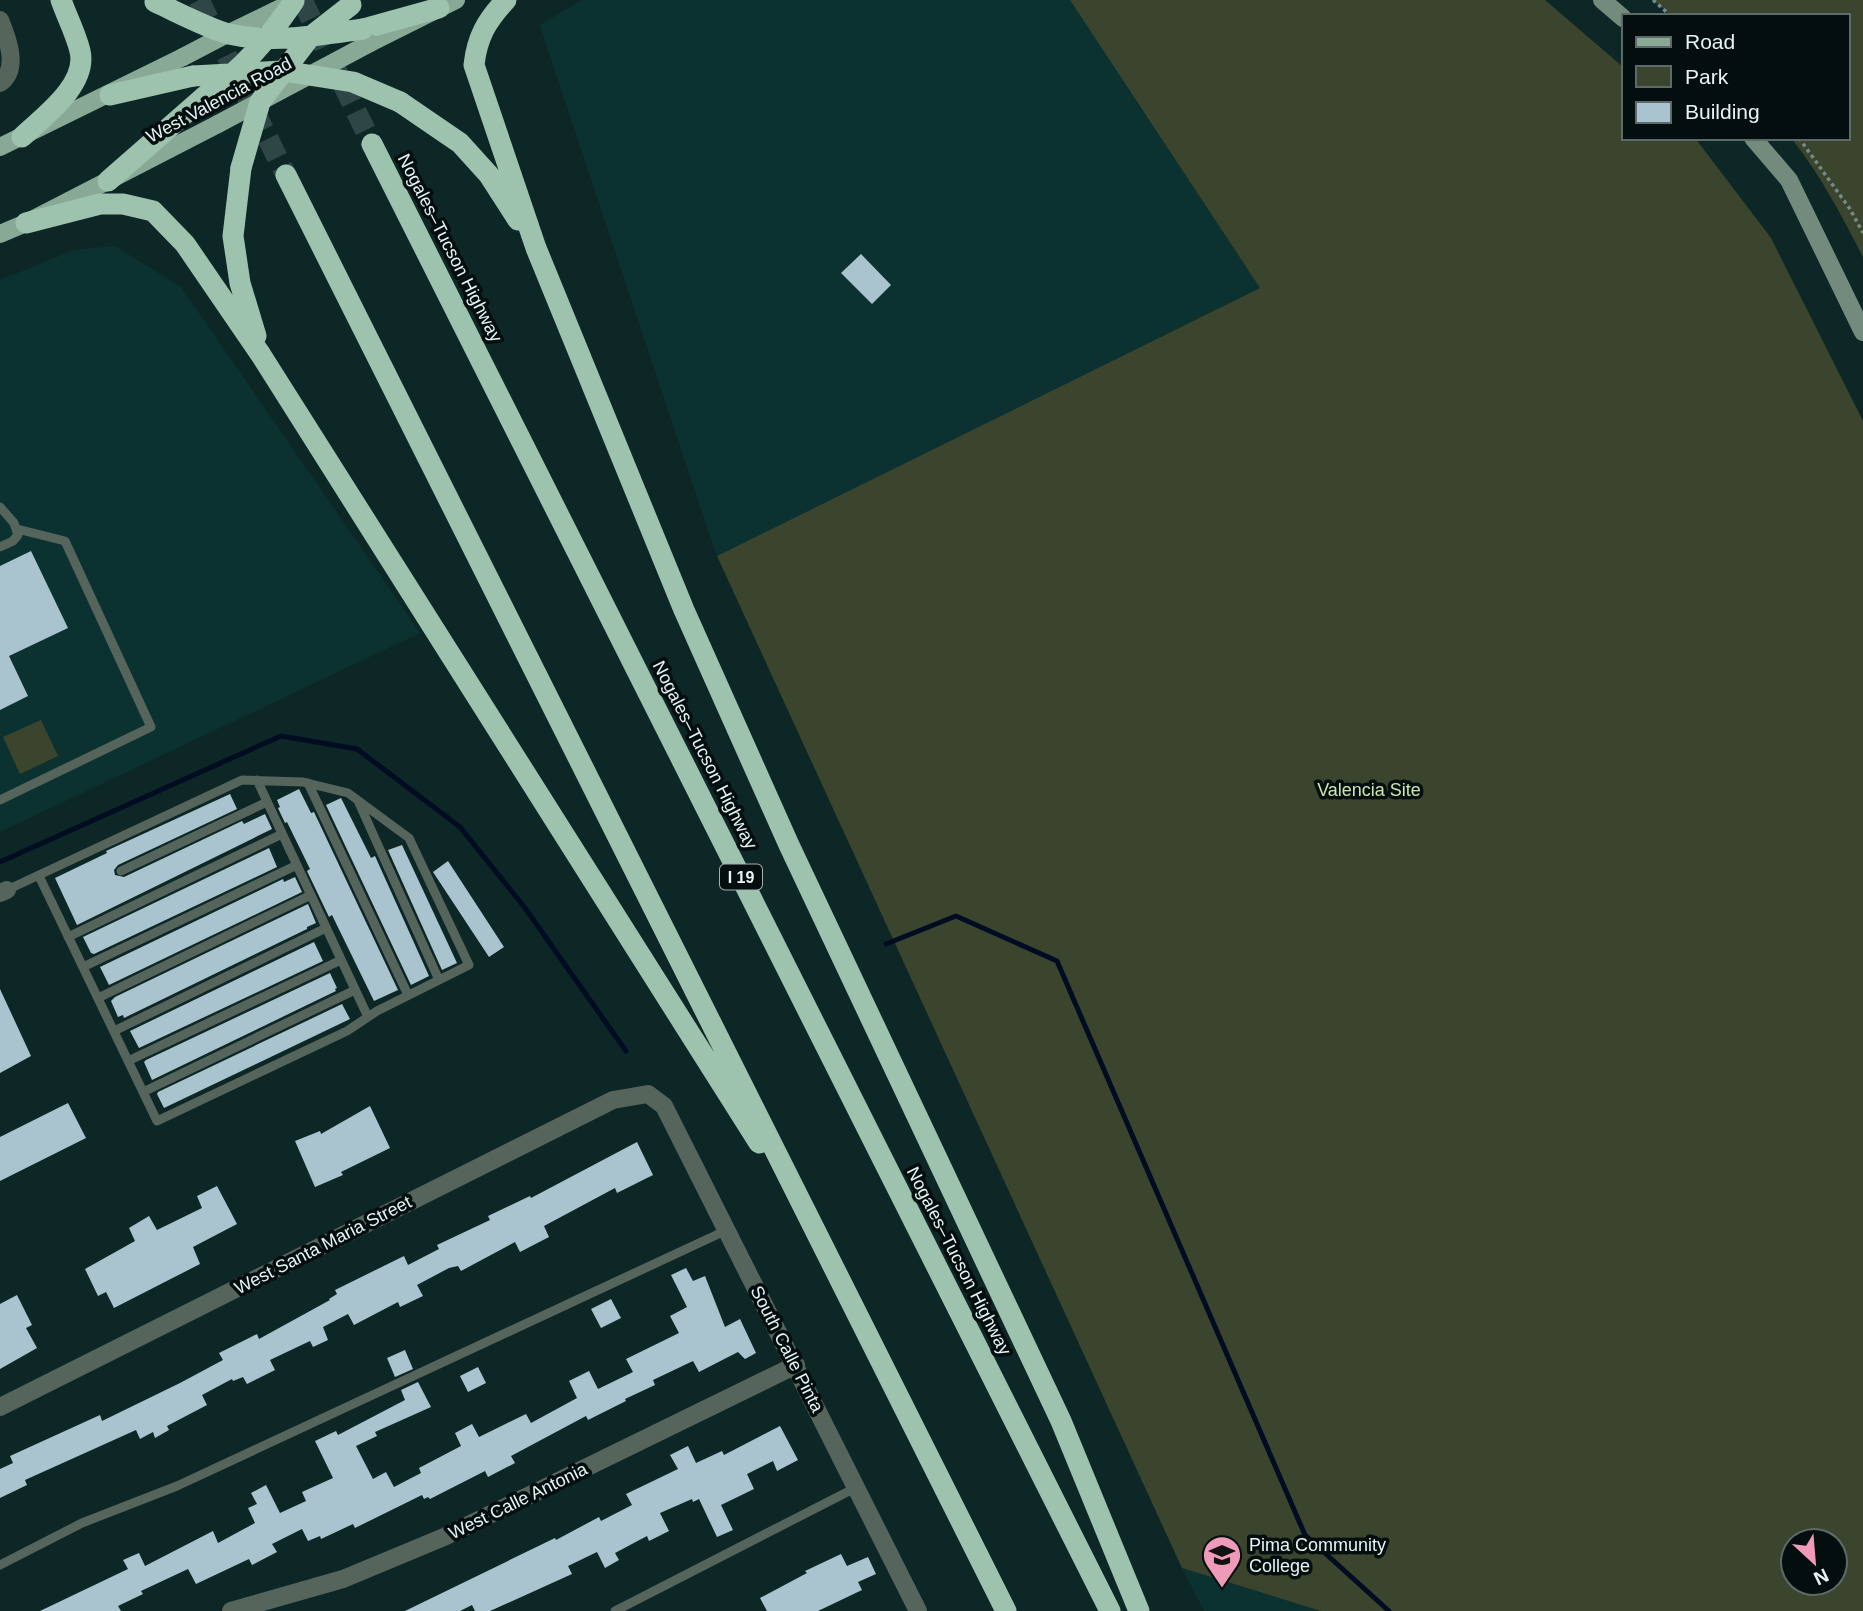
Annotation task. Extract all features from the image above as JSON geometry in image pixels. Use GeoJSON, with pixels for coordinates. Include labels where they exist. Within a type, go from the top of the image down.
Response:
{"type":"FeatureCollection","features":[{"type":"Feature","properties":{"kind":"highway"},"geometry":{"type":"LineString","coordinates":[[22,137],[63,99],[78,75],[81,53],[61,0]]}},
{"type":"Feature","properties":{"kind":"highway"},"geometry":{"type":"LineString","coordinates":[[108,181],[204,97],[235,74],[268,38],[295,0]]}},
{"type":"Feature","properties":{"kind":"highway"},"geometry":{"type":"LineString","coordinates":[[506,0],[488,19],[476,44],[474,65],[536,248],[684,610],[789,845],[1061,1421],[1139,1611]]}},
{"type":"Feature","properties":{"kind":"highway"},"geometry":{"type":"LineString","coordinates":[[153,1],[228,34],[268,38],[367,36],[448,4]]}},
{"type":"Feature","properties":{"kind":"highway"},"geometry":{"type":"LineString","coordinates":[[261,355],[240,283],[233,236],[241,168],[260,102],[310,37],[355,3]]}},
{"type":"Feature","properties":{"kind":"highway"},"geometry":{"type":"LineString","coordinates":[[110,95],[188,66],[235,74],[283,71],[353,82],[400,102],[460,143],[489,175],[536,248]]}},
{"type":"Feature","properties":{"kind":"highway","name":"Nogales–Tucson Highway"},"geometry":{"type":"LineString","coordinates":[[372,144],[1110,1611]]}},
{"type":"Feature","properties":{"kind":"highway"},"geometry":{"type":"LineString","coordinates":[[286,175],[1006,1611]]}},
{"type":"Feature","properties":{"kind":"highway"},"geometry":{"type":"LineString","coordinates":[[26,223],[100,204],[123,204],[153,211],[186,244],[261,355],[825,1247]]}},
{"type":"Feature","properties":{"kind":"main road"},"geometry":{"type":"LineString","coordinates":[[188,66],[228,34],[295,0]]}},
{"type":"Feature","properties":{"kind":"main road","name":"West Valencia Road"},"geometry":{"type":"LineString","coordinates":[[0,234],[311,75],[367,36]]}},
{"type":"Feature","properties":{"kind":"main road"},"geometry":{"type":"LineString","coordinates":[[0,147],[110,95]]}},
{"type":"Feature","properties":{"kind":"street"},"geometry":{"type":"LineString","coordinates":[[1602,0],[1622,17]]}},
{"type":"Feature","properties":{"kind":"street"},"geometry":{"type":"LineString","coordinates":[[0,20],[9,42],[10,64],[4,81],[0,83]]}},
{"type":"Feature","properties":{"kind":"street"},"geometry":{"type":"LineString","coordinates":[[1755,140],[1789,180],[1863,332]]}},
{"type":"Feature","properties":{"kind":"street","name":"South Calle Pinta"},"geometry":{"type":"LineString","coordinates":[[649,1094],[664,1106],[917,1611]]}},
{"type":"Feature","properties":{"kind":"street","name":"West Santa Maria Street"},"geometry":{"type":"LineString","coordinates":[[0,1407],[612,1100],[649,1094]]}},
{"type":"Feature","properties":{"kind":"street","name":"West Calle Antonia"},"geometry":{"type":"LineString","coordinates":[[231,1611],[343,1579],[444,1537],[796,1365]]}},
{"type":"Feature","properties":{"kind":"lane"},"geometry":{"type":"LineString","coordinates":[[0,507],[17,529],[18,535],[13,541],[0,547]]}},
{"type":"Feature","properties":{"kind":"lane"},"geometry":{"type":"LineString","coordinates":[[0,800],[151,727],[65,541],[17,529]]}},
{"type":"Feature","properties":{"kind":"lane"},"geometry":{"type":"LineString","coordinates":[[3,892],[242,780],[308,783],[348,793],[409,838],[469,965],[408,995],[347,1031],[157,1121],[39,876]]}},
{"type":"Feature","properties":{"kind":"lane"},"geometry":{"type":"LineString","coordinates":[[257,780],[368,1017]]}},
{"type":"Feature","properties":{"kind":"lane"},"geometry":{"type":"LineString","coordinates":[[308,783],[408,995]]}},
{"type":"Feature","properties":{"kind":"lane"},"geometry":{"type":"LineString","coordinates":[[358,801],[439,979]]}},
{"type":"Feature","properties":{"kind":"lane"},"geometry":{"type":"LineString","coordinates":[[121,871],[267,802]]}},
{"type":"Feature","properties":{"kind":"lane"},"geometry":{"type":"LineString","coordinates":[[68,937],[282,834]]}},
{"type":"Feature","properties":{"kind":"lane"},"geometry":{"type":"LineString","coordinates":[[83,967],[297,865]]}},
{"type":"Feature","properties":{"kind":"lane"},"geometry":{"type":"LineString","coordinates":[[98,998],[311,895]]}},
{"type":"Feature","properties":{"kind":"lane"},"geometry":{"type":"LineString","coordinates":[[114,1031],[326,929]]}},
{"type":"Feature","properties":{"kind":"lane"},"geometry":{"type":"LineString","coordinates":[[128,1061],[341,960]]}},
{"type":"Feature","properties":{"kind":"lane"},"geometry":{"type":"LineString","coordinates":[[143,1092],[355,990]]}},
{"type":"Feature","properties":{"kind":"lane"},"geometry":{"type":"LineString","coordinates":[[0,1565],[82,1523],[177,1486],[727,1230]]}},
{"type":"Feature","properties":{"kind":"lane"},"geometry":{"type":"LineString","coordinates":[[615,1611],[857,1487]]}},
{"type":"Feature","properties":{"kind":"path"},"geometry":{"type":"LineString","coordinates":[[1653,0],[1669,14]]}},
{"type":"Feature","properties":{"kind":"path"},"geometry":{"type":"LineString","coordinates":[[1800,140],[1850,209],[1863,233]]}},
{"type":"Feature","properties":{"kind":"shaded area"},"geometry":{"type":"Polygon","coordinates":[[[582,0],[1070,0],[1260,288],[717,556],[540,25],[582,0]]]}},
{"type":"Feature","properties":{"kind":"shaded area"},"geometry":{"type":"Polygon","coordinates":[[[115,246],[181,287],[420,633],[0,832],[0,280],[74,250],[115,246]]]}},
{"type":"Feature","properties":{"kind":"shaded area","name":"Pima Community College"},"geometry":{"type":"Polygon","coordinates":[[[1182,1568],[1321,1611],[1204,1611],[1182,1568]]]}},
{"type":"Feature","properties":{"kind":"green space","name":"Valencia Site"},"geometry":{"type":"Polygon","coordinates":[[[1070,0],[1545,0],[1622,66],[1622,140],[1697,140],[1771,238],[1863,421],[1863,1611],[1321,1611],[1182,1568],[717,556],[1260,288],[1070,0]]]}},
{"type":"Feature","properties":{"kind":"green space"},"geometry":{"type":"Polygon","coordinates":[[[1653,0],[1863,0],[1863,257],[1821,181],[1793,140],[1849,140],[1849,14],[1669,14],[1653,0]]]}},
{"type":"Feature","properties":{"kind":"green space"},"geometry":{"type":"Polygon","coordinates":[[[41,720],[58,756],[20,774],[3,737],[41,720]]]}},
{"type":"Feature","properties":{"kind":"building"},"geometry":{"type":"Polygon","coordinates":[[[861,254],[891,285],[872,304],[841,273],[861,254]]]}},
{"type":"Feature","properties":{"kind":"building"},"geometry":{"type":"Polygon","coordinates":[[[31,551],[68,628],[9,656],[28,696],[0,710],[0,566],[31,551]]]}},
{"type":"Feature","properties":{"kind":"building"},"geometry":{"type":"Polygon","coordinates":[[[299,789],[311,813],[314,812],[398,990],[374,1001],[332,915],[329,917],[307,871],[310,869],[278,808],[280,807],[277,800],[299,789]]]}},
{"type":"Feature","properties":{"kind":"building"},"geometry":{"type":"Polygon","coordinates":[[[230,794],[237,809],[118,865],[114,870],[115,875],[124,877],[242,821],[244,824],[265,814],[272,829],[77,925],[55,878],[107,853],[106,851],[230,794]]]}},
{"type":"Feature","properties":{"kind":"building"},"geometry":{"type":"Polygon","coordinates":[[[341,798],[371,858],[375,856],[429,976],[411,985],[326,805],[341,798]]]}},
{"type":"Feature","properties":{"kind":"building"},"geometry":{"type":"Polygon","coordinates":[[[402,845],[457,963],[442,970],[388,850],[402,845]]]}},
{"type":"Feature","properties":{"kind":"building"},"geometry":{"type":"Polygon","coordinates":[[[269,848],[277,867],[94,954],[91,953],[83,937],[269,848]]]}},
{"type":"Feature","properties":{"kind":"building"},"geometry":{"type":"Polygon","coordinates":[[[448,861],[504,947],[489,957],[433,872],[448,861]]]}},
{"type":"Feature","properties":{"kind":"building"},"geometry":{"type":"Polygon","coordinates":[[[295,877],[302,892],[109,985],[100,967],[283,879],[284,882],[295,877]]]}},
{"type":"Feature","properties":{"kind":"building"},"geometry":{"type":"Polygon","coordinates":[[[308,904],[316,923],[307,929],[124,1018],[123,1015],[118,1017],[111,1001],[115,997],[308,904]]]}},
{"type":"Feature","properties":{"kind":"building"},"geometry":{"type":"Polygon","coordinates":[[[314,942],[323,961],[139,1048],[130,1031],[314,942]]]}},
{"type":"Feature","properties":{"kind":"building"},"geometry":{"type":"Polygon","coordinates":[[[330,973],[336,991],[152,1080],[144,1062],[146,1060],[330,973]]]}},
{"type":"Feature","properties":{"kind":"building"},"geometry":{"type":"Polygon","coordinates":[[[0,989],[31,1056],[0,1073],[0,989]]]}},
{"type":"Feature","properties":{"kind":"building"},"geometry":{"type":"Polygon","coordinates":[[[342,1004],[350,1019],[164,1108],[158,1092],[342,1004]]]}},
{"type":"Feature","properties":{"kind":"building"},"geometry":{"type":"Polygon","coordinates":[[[68,1103],[86,1138],[0,1181],[0,1137],[68,1103]]]}},
{"type":"Feature","properties":{"kind":"building"},"geometry":{"type":"Polygon","coordinates":[[[370,1106],[390,1148],[341,1172],[343,1175],[315,1187],[295,1141],[320,1131],[321,1134],[370,1106]]]}},
{"type":"Feature","properties":{"kind":"building"},"geometry":{"type":"Polygon","coordinates":[[[637,1142],[653,1175],[617,1193],[615,1188],[544,1226],[549,1237],[520,1252],[515,1242],[461,1271],[458,1266],[449,1268],[417,1285],[423,1296],[400,1307],[398,1302],[354,1325],[348,1314],[323,1327],[328,1340],[313,1347],[310,1341],[270,1360],[275,1370],[247,1384],[243,1377],[233,1381],[232,1379],[202,1395],[207,1405],[167,1426],[169,1430],[155,1438],[153,1432],[140,1439],[136,1430],[25,1480],[27,1485],[0,1498],[0,1469],[13,1463],[10,1456],[100,1415],[102,1421],[180,1383],[223,1360],[219,1353],[257,1334],[259,1339],[330,1300],[337,1294],[335,1290],[404,1256],[408,1265],[439,1249],[437,1245],[490,1220],[488,1216],[530,1196],[531,1198],[637,1142]]]}},
{"type":"Feature","properties":{"kind":"building"},"geometry":{"type":"Polygon","coordinates":[[[217,1186],[237,1224],[193,1247],[200,1264],[114,1308],[106,1292],[98,1296],[85,1269],[135,1241],[129,1228],[149,1216],[157,1230],[202,1208],[197,1196],[217,1186]]]}},
{"type":"Feature","properties":{"kind":"building"},"geometry":{"type":"Polygon","coordinates":[[[686,1268],[693,1281],[705,1276],[725,1327],[740,1319],[756,1353],[745,1359],[738,1352],[699,1372],[693,1361],[653,1380],[655,1385],[625,1399],[626,1401],[588,1420],[586,1416],[511,1456],[515,1463],[488,1477],[485,1471],[430,1499],[424,1499],[422,1495],[355,1528],[353,1524],[321,1539],[320,1536],[308,1541],[302,1529],[272,1544],[277,1552],[252,1565],[249,1559],[196,1584],[188,1569],[141,1591],[143,1594],[118,1606],[121,1611],[40,1611],[128,1569],[123,1560],[139,1553],[145,1566],[213,1531],[218,1543],[255,1523],[248,1508],[257,1504],[251,1493],[266,1485],[280,1513],[306,1501],[302,1492],[333,1478],[315,1441],[336,1431],[338,1435],[405,1400],[401,1390],[418,1382],[431,1407],[375,1432],[377,1436],[356,1446],[373,1479],[386,1472],[394,1487],[421,1473],[419,1468],[461,1446],[455,1433],[472,1424],[479,1437],[526,1414],[531,1423],[577,1398],[569,1381],[589,1371],[598,1389],[633,1372],[626,1359],[679,1333],[670,1316],[687,1307],[671,1275],[686,1268]]]}},
{"type":"Feature","properties":{"kind":"building"},"geometry":{"type":"Polygon","coordinates":[[[17,1295],[32,1325],[26,1328],[37,1348],[0,1369],[0,1304],[17,1295]]]}},
{"type":"Feature","properties":{"kind":"building"},"geometry":{"type":"Polygon","coordinates":[[[611,1299],[621,1318],[601,1328],[591,1309],[611,1299]]]}},
{"type":"Feature","properties":{"kind":"building"},"geometry":{"type":"Polygon","coordinates":[[[405,1350],[413,1369],[395,1377],[387,1358],[405,1350]]]}},
{"type":"Feature","properties":{"kind":"building"},"geometry":{"type":"Polygon","coordinates":[[[478,1367],[486,1383],[468,1392],[460,1376],[478,1367]]]}},
{"type":"Feature","properties":{"kind":"building"},"geometry":{"type":"Polygon","coordinates":[[[780,1426],[798,1460],[777,1471],[773,1461],[747,1474],[754,1489],[721,1505],[733,1530],[717,1537],[699,1499],[693,1502],[692,1499],[660,1513],[669,1531],[649,1541],[647,1536],[615,1553],[619,1560],[605,1568],[597,1552],[568,1566],[572,1574],[490,1611],[475,1611],[472,1605],[460,1611],[405,1611],[599,1517],[601,1521],[632,1505],[626,1494],[678,1469],[670,1455],[688,1446],[696,1463],[722,1451],[724,1455],[780,1426]]]}},
{"type":"Feature","properties":{"kind":"building"},"geometry":{"type":"Polygon","coordinates":[[[841,1554],[847,1566],[868,1557],[876,1574],[858,1582],[862,1590],[818,1611],[767,1611],[760,1598],[807,1573],[805,1571],[841,1554]]]}},
{"type":"Feature","properties":{"kind":"waterway"},"geometry":{"type":"LineString","coordinates":[[0,862],[281,736],[357,749],[460,827],[525,908],[626,1051]]}},
{"type":"Feature","properties":{"kind":"waterway"},"geometry":{"type":"LineString","coordinates":[[886,944],[956,916],[1057,961],[1305,1535],[1389,1611]]}},
{"type":"Feature","properties":{"kind":"tunnel"},"geometry":{"type":"LineString","coordinates":[[199,0],[286,175]]}},
{"type":"Feature","properties":{"kind":"tunnel"},"geometry":{"type":"LineString","coordinates":[[302,0],[372,144]]}},
{"type":"Feature","properties":{"kind":"place","name":"Pima Community College"},"geometry":{"type":"Point","coordinates":[1222,1589]}}]}
